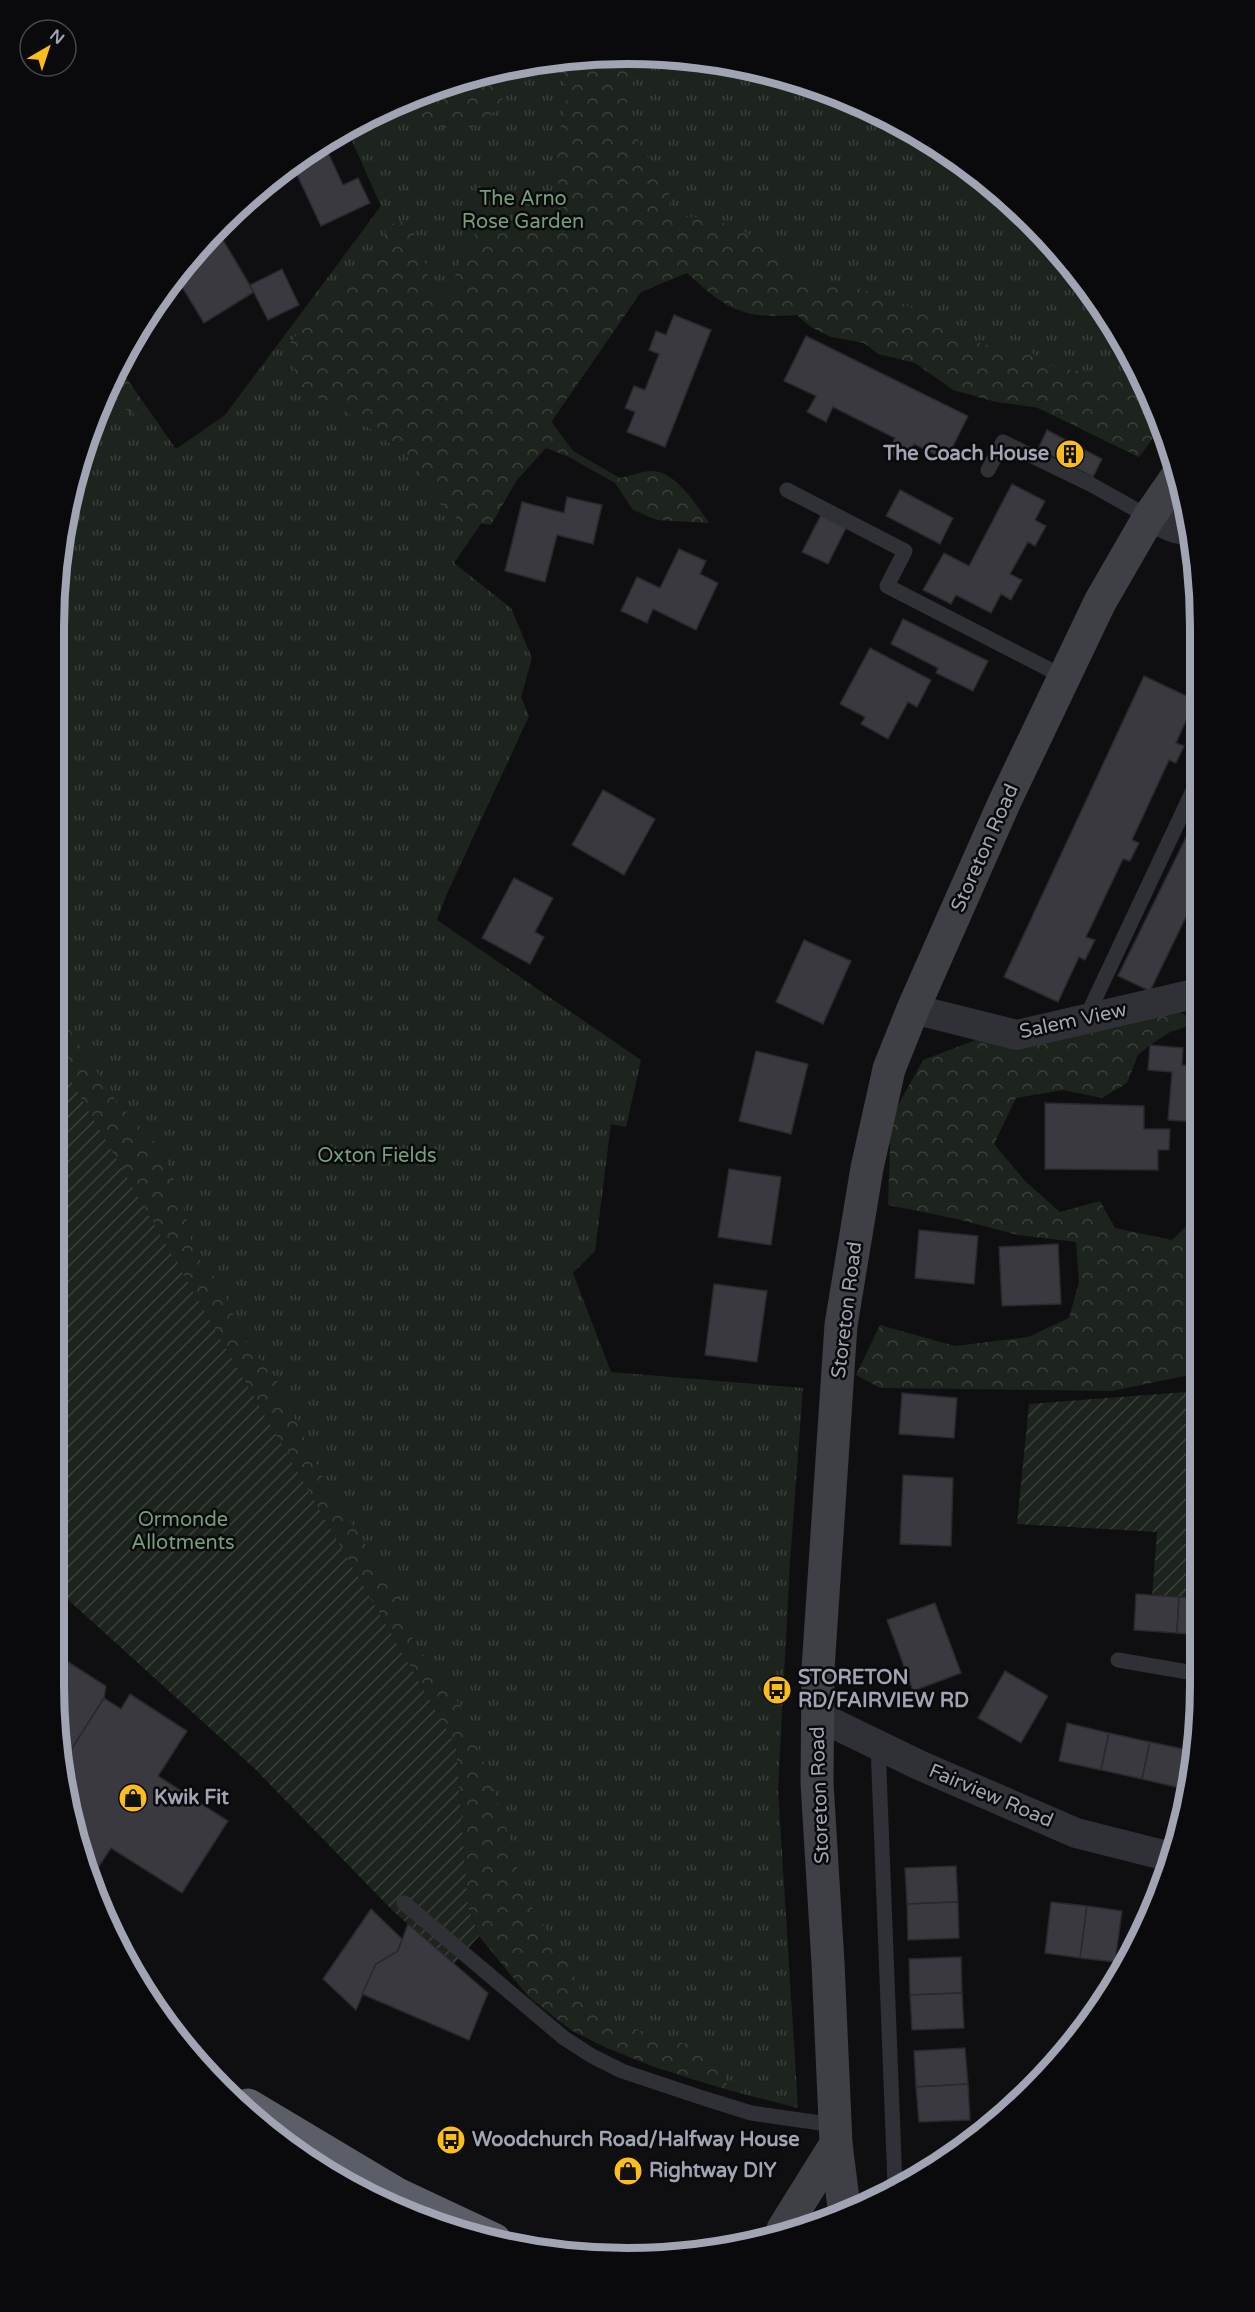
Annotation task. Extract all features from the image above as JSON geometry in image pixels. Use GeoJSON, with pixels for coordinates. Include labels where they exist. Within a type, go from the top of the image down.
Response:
{"type":"FeatureCollection","features":[{"type":"Feature","properties":{"kind":"highway"},"geometry":{"type":"LineString","coordinates":[[265,2115],[398,2194],[451,2219]]}},
{"type":"Feature","properties":{"kind":"main road","name":"Storeton Road"},"geometry":{"type":"LineString","coordinates":[[843,2205],[835,2134],[817,1783],[818,1669],[841,1324],[867,1168],[889,1069],[913,1009],[1005,801],[1100,602],[1149,517],[1172,484]]}},
{"type":"Feature","properties":{"kind":"main road"},"geometry":{"type":"LineString","coordinates":[[786,2224],[835,2134]]}},
{"type":"Feature","properties":{"kind":"street"},"geometry":{"type":"LineString","coordinates":[[1149,517],[1182,529]]}},
{"type":"Feature","properties":{"kind":"street","name":"Salem View"},"geometry":{"type":"LineString","coordinates":[[913,1009],[1017,1035],[1190,995]]}},
{"type":"Feature","properties":{"kind":"street","name":"Fairview Road"},"geometry":{"type":"LineString","coordinates":[[818,1716],[919,1765],[1076,1833],[1164,1855]]}},
{"type":"Feature","properties":{"kind":"lane"},"geometry":{"type":"LineString","coordinates":[[988,470],[1003,442],[1092,485],[1149,517]]}},
{"type":"Feature","properties":{"kind":"lane"},"geometry":{"type":"LineString","coordinates":[[788,490],[905,551],[887,586],[1064,677]]}},
{"type":"Feature","properties":{"kind":"lane"},"geometry":{"type":"LineString","coordinates":[[1085,1020],[1190,797]]}},
{"type":"Feature","properties":{"kind":"lane"},"geometry":{"type":"LineString","coordinates":[[1118,1660],[1190,1672]]}},
{"type":"Feature","properties":{"kind":"lane"},"geometry":{"type":"LineString","coordinates":[[878,1745],[895,2180]]}},
{"type":"Feature","properties":{"kind":"lane"},"geometry":{"type":"LineString","coordinates":[[404,1903],[564,2038],[592,2056],[622,2071],[751,2113],[835,2134]]}},
{"type":"Feature","properties":{"kind":"green space","name":"Oxton Fields"},"geometry":{"type":"Polygon","coordinates":[[[628,64],[701,69],[737,75],[808,94],[877,123],[940,159],[999,204],[1026,229],[1051,256],[1096,315],[1132,378],[1156,433],[1139,457],[680,235],[454,563],[511,608],[532,658],[521,697],[529,716],[437,920],[641,1060],[626,1127],[611,1124],[595,1251],[573,1273],[611,1372],[803,1388],[790,1562],[778,1789],[798,2108],[728,2090],[652,2066],[571,2030],[529,1997],[479,1936],[456,1746],[65,1070],[66,591],[75,518],[94,447],[124,376],[176,449],[225,415],[381,206],[350,138],[412,107],[482,84],[554,69],[628,64]]]}},
{"type":"Feature","properties":{"kind":"green space"},"geometry":{"type":"Polygon","coordinates":[[[628,64],[647,65],[633,82],[622,119],[668,185],[671,217],[704,218],[735,228],[778,253],[814,285],[850,286],[885,296],[919,311],[952,334],[989,346],[1022,347],[1053,366],[1100,376],[1128,371],[1156,433],[1139,457],[1040,408],[996,402],[953,390],[915,363],[878,354],[864,343],[831,337],[811,327],[797,315],[762,315],[736,309],[713,296],[687,273],[641,292],[551,421],[573,451],[620,478],[652,471],[661,472],[669,477],[685,490],[709,523],[657,520],[633,510],[615,483],[569,457],[546,448],[517,480],[491,525],[460,521],[438,502],[409,458],[329,401],[300,392],[290,343],[318,307],[379,255],[387,225],[407,220],[423,252],[432,295],[448,295],[470,236],[504,225],[540,223],[562,197],[553,163],[568,91],[558,69],[628,64]]]}},
{"type":"Feature","properties":{"kind":"green space"},"geometry":{"type":"Polygon","coordinates":[[[506,78],[507,86],[504,95],[494,112],[487,119],[471,127],[442,127],[422,121],[406,110],[447,94],[506,78]]]}},
{"type":"Feature","properties":{"kind":"green space"},"geometry":{"type":"Polygon","coordinates":[[[124,376],[162,429],[112,402],[124,376]]]}},
{"type":"Feature","properties":{"kind":"green space"},"geometry":{"type":"Polygon","coordinates":[[[1166,1004],[1190,1018],[1190,1026],[1170,1032],[1138,1055],[1127,1083],[1102,1098],[1063,1090],[1016,1098],[994,1144],[1026,1182],[1060,1212],[1100,1201],[1115,1228],[1172,1240],[1190,1223],[1190,1375],[1112,1391],[880,1388],[856,1375],[880,1325],[955,1346],[1028,1337],[1069,1318],[1079,1282],[1076,1242],[1018,1235],[957,1219],[888,1205],[891,1118],[923,1060],[1002,1030],[1166,1004]]]}},
{"type":"Feature","properties":{"kind":"green space"},"geometry":{"type":"Polygon","coordinates":[[[65,1025],[113,1097],[163,1152],[183,1204],[194,1253],[220,1284],[245,1341],[276,1379],[328,1488],[397,1592],[413,1641],[459,1704],[481,1754],[511,1842],[524,1896],[559,1948],[583,1994],[615,2022],[668,2041],[700,2046],[722,2063],[728,2090],[652,2066],[571,2030],[529,1997],[479,1936],[468,1907],[456,1746],[65,1070],[65,1025]]]}},
{"type":"Feature","properties":{"kind":"green space","name":"Ormonde Allotments"},"geometry":{"type":"Polygon","coordinates":[[[65,1070],[456,1746],[468,1907],[479,1936],[454,1964],[393,1911],[255,1769],[65,1597],[65,1070]]]}},
{"type":"Feature","properties":{"kind":"green space"},"geometry":{"type":"Polygon","coordinates":[[[1190,1392],[1190,1621],[1150,1622],[1157,1532],[1017,1524],[1029,1404],[1190,1392]]]}},
{"type":"Feature","properties":{"kind":"building"},"geometry":{"type":"Polygon","coordinates":[[[327,151],[343,185],[358,178],[370,203],[321,226],[296,173],[327,151]]]}},
{"type":"Feature","properties":{"kind":"building"},"geometry":{"type":"Polygon","coordinates":[[[221,237],[254,292],[204,323],[181,285],[221,237]]]}},
{"type":"Feature","properties":{"kind":"building"},"geometry":{"type":"Polygon","coordinates":[[[282,269],[299,305],[268,320],[250,285],[282,269]]]}},
{"type":"Feature","properties":{"kind":"building"},"geometry":{"type":"Polygon","coordinates":[[[674,315],[711,330],[665,447],[627,432],[635,412],[625,408],[634,386],[645,390],[659,354],[649,350],[656,331],[666,335],[674,315]]]}},
{"type":"Feature","properties":{"kind":"building"},"geometry":{"type":"Polygon","coordinates":[[[806,336],[968,416],[946,460],[914,444],[905,462],[887,453],[895,438],[833,407],[826,422],[807,412],[816,396],[784,381],[806,336]]]}},
{"type":"Feature","properties":{"kind":"building","name":"The Coach House"},"geometry":{"type":"Polygon","coordinates":[[[1047,430],[1102,459],[1093,477],[1038,449],[1047,430]]]}},
{"type":"Feature","properties":{"kind":"building"},"geometry":{"type":"Polygon","coordinates":[[[1012,484],[1045,501],[1035,520],[1046,526],[1035,546],[1028,542],[1010,574],[1022,580],[1011,600],[1001,594],[991,613],[956,595],[951,604],[923,590],[944,553],[969,566],[1012,484]]]}},
{"type":"Feature","properties":{"kind":"building"},"geometry":{"type":"Polygon","coordinates":[[[900,490],[953,518],[940,544],[886,516],[900,490]]]}},
{"type":"Feature","properties":{"kind":"building"},"geometry":{"type":"Polygon","coordinates":[[[567,497],[602,505],[593,544],[557,535],[545,582],[505,571],[522,502],[564,513],[567,497]]]}},
{"type":"Feature","properties":{"kind":"building"},"geometry":{"type":"Polygon","coordinates":[[[821,515],[846,528],[828,564],[802,552],[821,515]]]}},
{"type":"Feature","properties":{"kind":"building"},"geometry":{"type":"Polygon","coordinates":[[[679,549],[706,561],[700,574],[718,583],[696,630],[653,609],[647,623],[621,611],[637,577],[660,588],[679,549]]]}},
{"type":"Feature","properties":{"kind":"building"},"geometry":{"type":"Polygon","coordinates":[[[903,619],[988,661],[973,691],[936,673],[938,668],[891,644],[903,619]]]}},
{"type":"Feature","properties":{"kind":"building"},"geometry":{"type":"Polygon","coordinates":[[[870,648],[931,680],[917,707],[908,702],[888,739],[861,724],[865,717],[840,704],[870,648]]]}},
{"type":"Feature","properties":{"kind":"building"},"geometry":{"type":"Polygon","coordinates":[[[1144,676],[1190,698],[1190,711],[1176,743],[1184,746],[1176,763],[1169,760],[1132,840],[1139,843],[1130,861],[1123,859],[1086,937],[1095,940],[1085,960],[1079,957],[1058,1002],[1004,977],[1144,676]]]}},
{"type":"Feature","properties":{"kind":"building"},"geometry":{"type":"Polygon","coordinates":[[[603,790],[655,819],[624,875],[572,845],[603,790]]]}},
{"type":"Feature","properties":{"kind":"building"},"geometry":{"type":"Polygon","coordinates":[[[1190,829],[1190,908],[1150,991],[1118,976],[1190,829]]]}},
{"type":"Feature","properties":{"kind":"building"},"geometry":{"type":"Polygon","coordinates":[[[514,878],[553,898],[535,932],[544,937],[530,964],[482,938],[514,878]]]}},
{"type":"Feature","properties":{"kind":"building"},"geometry":{"type":"Polygon","coordinates":[[[804,940],[851,961],[823,1024],[776,1002],[804,940]]]}},
{"type":"Feature","properties":{"kind":"building"},"geometry":{"type":"Polygon","coordinates":[[[1150,1045],[1183,1048],[1182,1065],[1190,1066],[1190,1121],[1168,1120],[1172,1072],[1148,1070],[1150,1045]]]}},
{"type":"Feature","properties":{"kind":"building"},"geometry":{"type":"Polygon","coordinates":[[[756,1051],[808,1064],[791,1134],[739,1121],[756,1051]]]}},
{"type":"Feature","properties":{"kind":"building"},"geometry":{"type":"Polygon","coordinates":[[[1045,1103],[1144,1106],[1144,1129],[1170,1129],[1169,1150],[1158,1150],[1158,1170],[1045,1169],[1045,1103]]]}},
{"type":"Feature","properties":{"kind":"building"},"geometry":{"type":"Polygon","coordinates":[[[729,1169],[781,1177],[771,1245],[718,1237],[729,1169]]]}},
{"type":"Feature","properties":{"kind":"building"},"geometry":{"type":"Polygon","coordinates":[[[919,1230],[978,1236],[974,1284],[915,1278],[919,1230]]]}},
{"type":"Feature","properties":{"kind":"building"},"geometry":{"type":"Polygon","coordinates":[[[1058,1244],[1061,1304],[1002,1306],[999,1247],[1058,1244]]]}},
{"type":"Feature","properties":{"kind":"building"},"geometry":{"type":"Polygon","coordinates":[[[714,1284],[767,1291],[757,1362],[705,1355],[714,1284]]]}},
{"type":"Feature","properties":{"kind":"building"},"geometry":{"type":"Polygon","coordinates":[[[902,1393],[957,1398],[954,1438],[899,1434],[902,1393]]]}},
{"type":"Feature","properties":{"kind":"building"},"geometry":{"type":"Polygon","coordinates":[[[903,1475],[953,1478],[951,1546],[900,1544],[903,1475]]]}},
{"type":"Feature","properties":{"kind":"building"},"geometry":{"type":"Polygon","coordinates":[[[1136,1594],[1179,1597],[1177,1633],[1134,1630],[1136,1594]]]}},
{"type":"Feature","properties":{"kind":"building"},"geometry":{"type":"Polygon","coordinates":[[[1179,1597],[1190,1598],[1190,1634],[1177,1633],[1179,1597]]]}},
{"type":"Feature","properties":{"kind":"building"},"geometry":{"type":"Polygon","coordinates":[[[935,1603],[961,1673],[913,1691],[887,1620],[935,1603]]]}},
{"type":"Feature","properties":{"kind":"building"},"geometry":{"type":"Polygon","coordinates":[[[65,1660],[106,1686],[104,1698],[69,1754],[65,1660]]]}},
{"type":"Feature","properties":{"kind":"building"},"geometry":{"type":"Polygon","coordinates":[[[1005,1671],[1048,1696],[1021,1743],[978,1718],[1005,1671]]]}},
{"type":"Feature","properties":{"kind":"building","name":"Kwik Fit"},"geometry":{"type":"Polygon","coordinates":[[[130,1694],[187,1731],[158,1776],[228,1821],[182,1893],[111,1848],[96,1871],[94,1865],[75,1794],[69,1754],[104,1698],[121,1709],[130,1694]]]}},
{"type":"Feature","properties":{"kind":"building"},"geometry":{"type":"Polygon","coordinates":[[[1067,1723],[1109,1733],[1101,1770],[1059,1761],[1067,1723]]]}},
{"type":"Feature","properties":{"kind":"building"},"geometry":{"type":"Polygon","coordinates":[[[1109,1733],[1150,1742],[1142,1779],[1101,1770],[1109,1733]]]}},
{"type":"Feature","properties":{"kind":"building"},"geometry":{"type":"Polygon","coordinates":[[[1150,1742],[1187,1750],[1181,1788],[1142,1779],[1150,1742]]]}},
{"type":"Feature","properties":{"kind":"building"},"geometry":{"type":"Polygon","coordinates":[[[956,1866],[958,1902],[907,1904],[905,1868],[956,1866]]]}},
{"type":"Feature","properties":{"kind":"building"},"geometry":{"type":"Polygon","coordinates":[[[958,1902],[959,1938],[908,1940],[907,1904],[958,1902]]]}},
{"type":"Feature","properties":{"kind":"building"},"geometry":{"type":"Polygon","coordinates":[[[1051,1902],[1087,1906],[1080,1958],[1045,1953],[1051,1902]]]}},
{"type":"Feature","properties":{"kind":"building"},"geometry":{"type":"Polygon","coordinates":[[[1087,1906],[1122,1911],[1115,1962],[1080,1958],[1087,1906]]]}},
{"type":"Feature","properties":{"kind":"building"},"geometry":{"type":"Polygon","coordinates":[[[371,1909],[402,1939],[398,1951],[376,1964],[356,2010],[323,1979],[371,1909]]]}},
{"type":"Feature","properties":{"kind":"building"},"geometry":{"type":"Polygon","coordinates":[[[408,1924],[488,1993],[469,2040],[362,1994],[376,1964],[398,1951],[408,1924]]]}},
{"type":"Feature","properties":{"kind":"building"},"geometry":{"type":"Polygon","coordinates":[[[961,1957],[962,1993],[910,1995],[909,1959],[961,1957]]]}},
{"type":"Feature","properties":{"kind":"building"},"geometry":{"type":"Polygon","coordinates":[[[962,1993],[964,2028],[912,2030],[910,1995],[962,1993]]]}},
{"type":"Feature","properties":{"kind":"building"},"geometry":{"type":"Polygon","coordinates":[[[965,2048],[968,2084],[916,2087],[914,2051],[965,2048]]]}},
{"type":"Feature","properties":{"kind":"building"},"geometry":{"type":"Polygon","coordinates":[[[968,2084],[970,2120],[919,2122],[916,2087],[968,2084]]]}},
{"type":"Feature","properties":{"kind":"place","name":"The Coach House"},"geometry":{"type":"Point","coordinates":[1070,454]}},
{"type":"Feature","properties":{"kind":"place","name":"STORETON RD/FAIRVIEW RD"},"geometry":{"type":"Point","coordinates":[777,1690]}},
{"type":"Feature","properties":{"kind":"place","name":"Kwik Fit"},"geometry":{"type":"Point","coordinates":[133,1798]}},
{"type":"Feature","properties":{"kind":"place","name":"Woodchurch Road/Halfway House"},"geometry":{"type":"Point","coordinates":[451,2140]}},
{"type":"Feature","properties":{"kind":"place","name":"Rightway DIY"},"geometry":{"type":"Point","coordinates":[628,2171]}},
{"type":"Feature","properties":{"kind":"park label","name":"The Arno Rose Garden"},"geometry":{"type":"Point","coordinates":[523,210]}}]}
